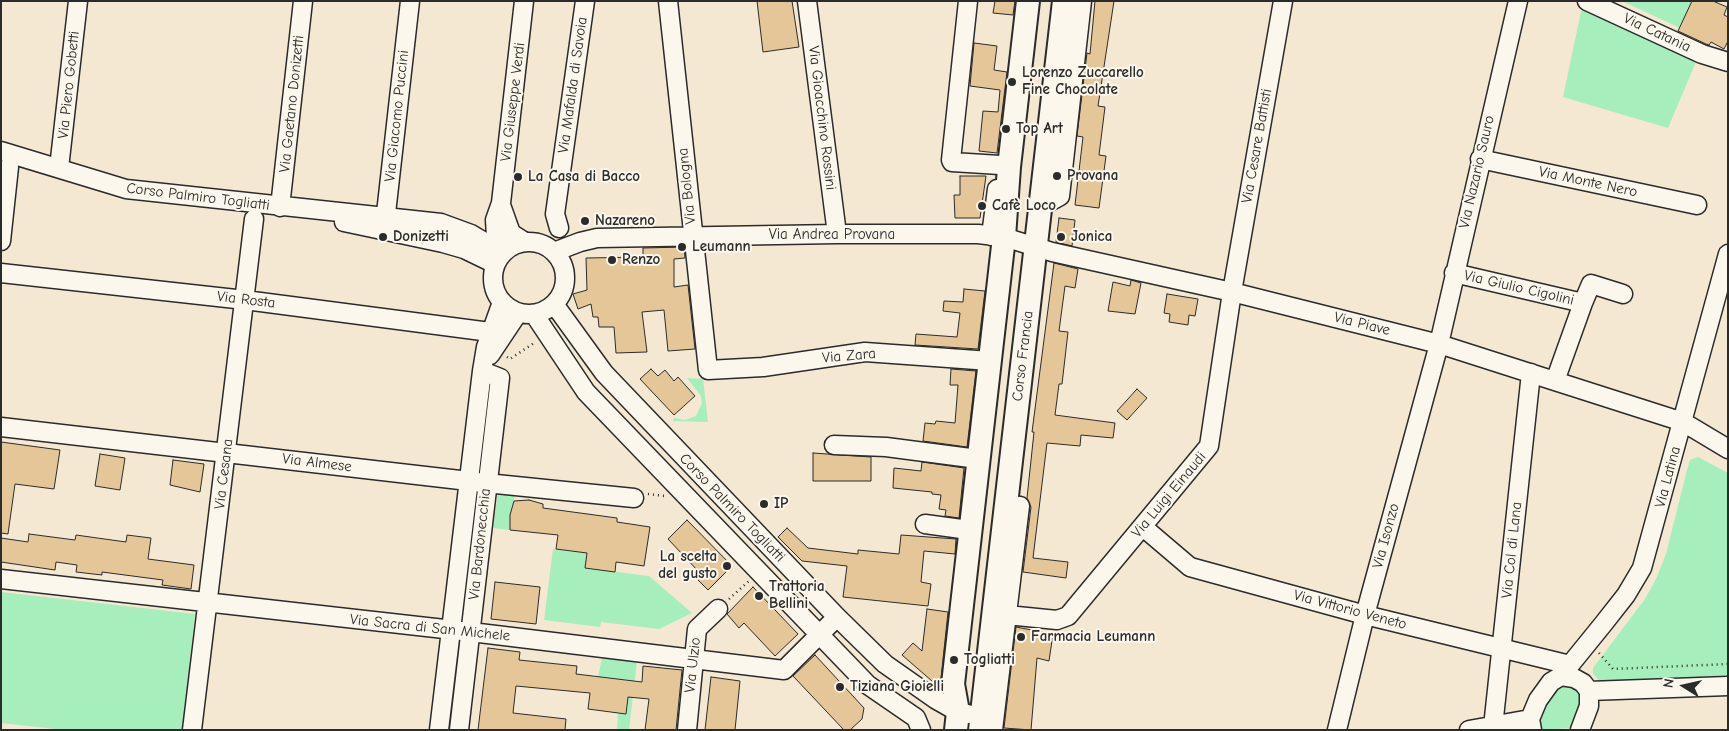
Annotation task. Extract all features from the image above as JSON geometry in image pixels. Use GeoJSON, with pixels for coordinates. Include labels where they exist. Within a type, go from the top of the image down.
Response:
{"type":"FeatureCollection","features":[{"type":"Feature","properties":{"kind":"main road"},"geometry":{"type":"LineString","coordinates":[[953,724],[953,684],[969,530],[990,361],[998,236],[1005,166],[1028,1]]}},
{"type":"Feature","properties":{"kind":"main road","name":"Corso Francia"},"geometry":{"type":"LineString","coordinates":[[985,725],[1006,505],[1064,1]]}},
{"type":"Feature","properties":{"kind":"street","name":"Via Piero Gobetti"},"geometry":{"type":"LineString","coordinates":[[59,168],[78,1]]}},
{"type":"Feature","properties":{"kind":"street","name":"Via Gaetano Donizetti"},"geometry":{"type":"LineString","coordinates":[[280,207],[303,1]]}},
{"type":"Feature","properties":{"kind":"street","name":"Via Giacomo Puccini"},"geometry":{"type":"LineString","coordinates":[[385,224],[410,1]]}},
{"type":"Feature","properties":{"kind":"street","name":"Via Giuseppe Verdi"},"geometry":{"type":"LineString","coordinates":[[499,258],[495,220],[501,203],[524,1]]}},
{"type":"Feature","properties":{"kind":"street","name":"Via Mafalda di Savoia"},"geometry":{"type":"LineString","coordinates":[[559,228],[555,214],[585,1]]}},
{"type":"Feature","properties":{"kind":"street","name":"Via Bologna"},"geometry":{"type":"LineString","coordinates":[[668,1],[708,370]]}},
{"type":"Feature","properties":{"kind":"street","name":"Via Gioacchino Rossini"},"geometry":{"type":"LineString","coordinates":[[807,1],[837,234]]}},
{"type":"Feature","properties":{"kind":"street"},"geometry":{"type":"LineString","coordinates":[[968,1],[950,160],[952,162],[1005,166]]}},
{"type":"Feature","properties":{"kind":"street"},"geometry":{"type":"LineString","coordinates":[[1040,207],[1060,196],[1082,1]]}},
{"type":"Feature","properties":{"kind":"street","name":"Via Cesare Battisti"},"geometry":{"type":"LineString","coordinates":[[1232,292],[1282,1]]}},
{"type":"Feature","properties":{"kind":"street","name":"Via Nazario Sauro"},"geometry":{"type":"LineString","coordinates":[[1439,344],[1518,1]]}},
{"type":"Feature","properties":{"kind":"street","name":"Via Catania"},"geometry":{"type":"LineString","coordinates":[[1587,1],[1702,54],[1728,62]]}},
{"type":"Feature","properties":{"kind":"street","name":"Corso Palmiro Togliatti"},"geometry":{"type":"LineString","coordinates":[[1,151],[126,189],[280,207],[385,224],[499,258]]}},
{"type":"Feature","properties":{"kind":"street","name":"Via Monte Nero"},"geometry":{"type":"LineString","coordinates":[[1480,160],[1697,205]]}},
{"type":"Feature","properties":{"kind":"street"},"geometry":{"type":"LineString","coordinates":[[1,240],[9,167]]}},
{"type":"Feature","properties":{"kind":"street","name":"Via Giuseppe Verdi"},"geometry":{"type":"LineString","coordinates":[[501,203],[504,219],[511,233],[530,242]]}},
{"type":"Feature","properties":{"kind":"street","name":"Via Cesana"},"geometry":{"type":"LineString","coordinates":[[192,730],[254,219]]}},
{"type":"Feature","properties":{"kind":"street","name":"Corso Palmiro Togliatti"},"geometry":{"type":"LineString","coordinates":[[385,224],[480,224],[495,220]]}},
{"type":"Feature","properties":{"kind":"street","name":"Corso Palmiro Togliatti"},"geometry":{"type":"LineString","coordinates":[[442,224],[471,234],[499,258]]}},
{"type":"Feature","properties":{"kind":"street","name":"Via Andrea Provana"},"geometry":{"type":"LineString","coordinates":[[559,228],[597,238]]}},
{"type":"Feature","properties":{"kind":"street"},"geometry":{"type":"LineString","coordinates":[[530,242],[554,252],[564,268],[565,277],[562,293],[554,304],[547,310],[526,314],[502,302],[493,283],[499,258],[512,246],[530,242],[551,230],[559,228]]}},
{"type":"Feature","properties":{"kind":"street","name":"Via Andrea Provana"},"geometry":{"type":"LineString","coordinates":[[554,252],[597,238],[837,234],[998,236],[1036,246]]}},
{"type":"Feature","properties":{"kind":"street","name":"Via Piave"},"geometry":{"type":"LineString","coordinates":[[1036,246],[1232,292],[1439,344],[1683,422],[1728,449]]}},
{"type":"Feature","properties":{"kind":"street","name":"Via Latina"},"geometry":{"type":"LineString","coordinates":[[1531,724],[1538,700],[1551,682],[1565,670],[1589,642],[1626,595],[1642,568],[1727,258]]}},
{"type":"Feature","properties":{"kind":"street","name":"Via Rosta"},"geometry":{"type":"LineString","coordinates":[[1,273],[245,300],[490,332]]}},
{"type":"Feature","properties":{"kind":"street","name":"Via Giulio Cigolini"},"geometry":{"type":"LineString","coordinates":[[1454,274],[1583,303]]}},
{"type":"Feature","properties":{"kind":"street","name":"Via Giulio Cigolini"},"geometry":{"type":"LineString","coordinates":[[1555,381],[1591,284],[1623,294]]}},
{"type":"Feature","properties":{"kind":"street","name":"Via Luigi Einaudi"},"geometry":{"type":"LineString","coordinates":[[1007,614],[1057,620],[1068,616],[1209,446],[1232,292]]}},
{"type":"Feature","properties":{"kind":"street","name":"Via Bardonecchia"},"geometry":{"type":"LineString","coordinates":[[439,730],[467,481],[482,371],[490,332],[502,302]]}},
{"type":"Feature","properties":{"kind":"street","name":"Corso Palmiro Togliatti"},"geometry":{"type":"LineString","coordinates":[[554,304],[604,373],[837,617],[885,664],[953,724],[985,725]]}},
{"type":"Feature","properties":{"kind":"street","name":"Corso Palmiro Togliatti"},"geometry":{"type":"LineString","coordinates":[[526,314],[547,334],[586,392],[675,486],[868,684],[916,718],[921,730]]}},
{"type":"Feature","properties":{"kind":"street","name":"Via Bardonecchia"},"geometry":{"type":"LineString","coordinates":[[482,371],[492,351],[526,314]]}},
{"type":"Feature","properties":{"kind":"street","name":"Via Isonzo"},"geometry":{"type":"LineString","coordinates":[[1337,730],[1365,615],[1439,344]]}},
{"type":"Feature","properties":{"kind":"street","name":"Via Zara"},"geometry":{"type":"LineString","coordinates":[[708,370],[763,367],[865,352],[990,361]]}},
{"type":"Feature","properties":{"kind":"street","name":"Via Bardonecchia"},"geometry":{"type":"LineString","coordinates":[[459,730],[486,483],[500,378],[482,371]]}},
{"type":"Feature","properties":{"kind":"street","name":"Via Col di Lana"},"geometry":{"type":"LineString","coordinates":[[1493,727],[1531,374]]}},
{"type":"Feature","properties":{"kind":"street","name":"Via Almese"},"geometry":{"type":"LineString","coordinates":[[1,427],[467,481],[634,498]]}},
{"type":"Feature","properties":{"kind":"street"},"geometry":{"type":"LineString","coordinates":[[834,445],[886,447],[978,459]]}},
{"type":"Feature","properties":{"kind":"street"},"geometry":{"type":"LineString","coordinates":[[985,725],[1007,614],[1020,506],[1006,505]]}},
{"type":"Feature","properties":{"kind":"street"},"geometry":{"type":"LineString","coordinates":[[925,524],[969,530]]}},
{"type":"Feature","properties":{"kind":"street","name":"Via Vittorio Veneto"},"geometry":{"type":"LineString","coordinates":[[1143,527],[1190,566],[1365,615],[1501,648],[1565,670],[1574,678],[1584,683],[1589,691]]}},
{"type":"Feature","properties":{"kind":"street","name":"Via Sacra di San Michele"},"geometry":{"type":"LineString","coordinates":[[1,579],[208,604],[471,632],[784,670],[837,617]]}},
{"type":"Feature","properties":{"kind":"street","name":"Via Ulzio"},"geometry":{"type":"LineString","coordinates":[[686,730],[698,629],[718,609]]}},
{"type":"Feature","properties":{"kind":"street"},"geometry":{"type":"LineString","coordinates":[[1580,730],[1589,706],[1589,691],[1728,686]]}},
{"type":"Feature","properties":{"kind":"street"},"geometry":{"type":"LineString","coordinates":[[1469,730],[1531,724]]}},
{"type":"Feature","properties":{"kind":"path"},"geometry":{"type":"LineString","coordinates":[[492,351],[510,359],[547,334]]}},
{"type":"Feature","properties":{"kind":"path"},"geometry":{"type":"LineString","coordinates":[[634,498],[638,493],[664,496],[675,486]]}},
{"type":"Feature","properties":{"kind":"path"},"geometry":{"type":"LineString","coordinates":[[718,609],[759,572]]}},
{"type":"Feature","properties":{"kind":"path"},"geometry":{"type":"LineString","coordinates":[[1589,642],[1613,669],[1728,664]]}},
{"type":"Feature","properties":{"kind":"green space"},"geometry":{"type":"Polygon","coordinates":[[[1622,1],[1692,1],[1680,28],[1622,1]]]}},
{"type":"Feature","properties":{"kind":"green space"},"geometry":{"type":"Polygon","coordinates":[[[1582,7],[1698,57],[1668,128],[1563,97],[1582,7]]]}},
{"type":"Feature","properties":{"kind":"green space"},"geometry":{"type":"Polygon","coordinates":[[[687,378],[703,379],[708,422],[673,421],[674,418],[685,420],[696,416],[702,403],[701,396],[687,378]]]}},
{"type":"Feature","properties":{"kind":"green space"},"geometry":{"type":"Polygon","coordinates":[[[1698,457],[1728,473],[1728,678],[1601,682],[1593,674],[1593,668],[1645,599],[1657,577],[1666,554],[1690,460],[1698,457]]]}},
{"type":"Feature","properties":{"kind":"green space"},"geometry":{"type":"Polygon","coordinates":[[[498,492],[515,494],[510,530],[493,528],[498,492]]]}},
{"type":"Feature","properties":{"kind":"green space"},"geometry":{"type":"Polygon","coordinates":[[[553,549],[587,553],[586,568],[649,576],[692,613],[659,629],[601,622],[600,627],[544,620],[553,549]]]}},
{"type":"Feature","properties":{"kind":"green space"},"geometry":{"type":"Polygon","coordinates":[[[1,592],[195,614],[182,730],[65,730],[1,723],[1,592]]]}},
{"type":"Feature","properties":{"kind":"green space"},"geometry":{"type":"Polygon","coordinates":[[[602,658],[637,661],[629,730],[617,730],[618,713],[626,714],[629,680],[598,677],[602,658]]]}},
{"type":"Feature","properties":{"kind":"green space"},"geometry":{"type":"Polygon","coordinates":[[[1567,685],[1580,692],[1582,702],[1572,728],[1540,730],[1538,720],[1540,713],[1556,690],[1567,685]]]}},
{"type":"Feature","properties":{"kind":"building"},"geometry":{"type":"Polygon","coordinates":[[[757,1],[792,1],[799,47],[763,52],[757,1]]]}},
{"type":"Feature","properties":{"kind":"building"},"geometry":{"type":"Polygon","coordinates":[[[995,1],[1015,1],[1013,15],[993,13],[995,1]]]}},
{"type":"Feature","properties":{"kind":"building"},"geometry":{"type":"Polygon","coordinates":[[[1095,1],[1114,1],[1098,106],[1105,107],[1099,155],[1106,156],[1099,208],[1075,205],[1083,137],[1077,136],[1087,53],[1090,54],[1095,1]]]}},
{"type":"Feature","properties":{"kind":"building"},"geometry":{"type":"Polygon","coordinates":[[[1692,1],[1713,1],[1727,7],[1724,15],[1728,17],[1728,41],[1724,49],[1711,42],[1709,45],[1706,44],[1678,31],[1692,1]]]}},
{"type":"Feature","properties":{"kind":"building"},"geometry":{"type":"Polygon","coordinates":[[[974,43],[997,46],[994,70],[1007,72],[997,153],[979,151],[983,111],[998,112],[1000,90],[970,86],[974,43]]]}},
{"type":"Feature","properties":{"kind":"building"},"geometry":{"type":"Polygon","coordinates":[[[960,176],[986,176],[980,218],[955,218],[954,195],[960,195],[960,176]]]}},
{"type":"Feature","properties":{"kind":"building"},"geometry":{"type":"Polygon","coordinates":[[[1059,218],[1075,220],[1072,246],[1056,242],[1059,218]]]}},
{"type":"Feature","properties":{"kind":"building"},"geometry":{"type":"Polygon","coordinates":[[[684,247],[685,258],[674,259],[674,287],[688,285],[695,349],[668,351],[664,310],[642,312],[647,352],[616,353],[614,327],[599,327],[598,317],[593,317],[591,304],[578,309],[573,294],[587,290],[586,258],[643,257],[643,248],[684,247]]]}},
{"type":"Feature","properties":{"kind":"building"},"geometry":{"type":"Polygon","coordinates":[[[1054,263],[1078,269],[1075,288],[1065,286],[1059,331],[1068,332],[1062,384],[1059,384],[1055,415],[1115,423],[1113,438],[1081,435],[1080,446],[1047,443],[1033,558],[1068,562],[1066,578],[1023,572],[1031,507],[1027,498],[1034,432],[1032,432],[1054,263]]]}},
{"type":"Feature","properties":{"kind":"building"},"geometry":{"type":"Polygon","coordinates":[[[1131,280],[1141,283],[1135,314],[1108,311],[1113,282],[1130,286],[1131,280]]]}},
{"type":"Feature","properties":{"kind":"building"},"geometry":{"type":"Polygon","coordinates":[[[964,289],[985,291],[978,349],[915,345],[916,334],[957,337],[960,313],[943,311],[944,301],[963,302],[964,289]]]}},
{"type":"Feature","properties":{"kind":"building"},"geometry":{"type":"Polygon","coordinates":[[[1167,294],[1198,299],[1195,316],[1189,315],[1188,325],[1169,322],[1170,314],[1164,313],[1167,294]]]}},
{"type":"Feature","properties":{"kind":"building"},"geometry":{"type":"Polygon","coordinates":[[[651,369],[658,376],[665,370],[674,381],[678,377],[695,396],[674,415],[640,379],[651,369]]]}},
{"type":"Feature","properties":{"kind":"building"},"geometry":{"type":"Polygon","coordinates":[[[951,369],[976,371],[967,447],[923,441],[925,423],[935,424],[936,421],[955,423],[958,385],[950,385],[951,369]]]}},
{"type":"Feature","properties":{"kind":"building"},"geometry":{"type":"Polygon","coordinates":[[[1137,389],[1147,398],[1127,420],[1117,411],[1137,389]]]}},
{"type":"Feature","properties":{"kind":"building"},"geometry":{"type":"Polygon","coordinates":[[[1,442],[60,450],[54,489],[15,484],[8,534],[1,533],[1,442]]]}},
{"type":"Feature","properties":{"kind":"building"},"geometry":{"type":"Polygon","coordinates":[[[813,453],[871,457],[871,481],[813,481],[813,453]]]}},
{"type":"Feature","properties":{"kind":"building"},"geometry":{"type":"Polygon","coordinates":[[[100,454],[125,458],[120,490],[95,486],[100,454]]]}},
{"type":"Feature","properties":{"kind":"building"},"geometry":{"type":"Polygon","coordinates":[[[173,460],[204,464],[200,492],[170,485],[173,460]]]}},
{"type":"Feature","properties":{"kind":"building"},"geometry":{"type":"Polygon","coordinates":[[[922,462],[964,468],[959,518],[945,516],[946,510],[939,509],[941,495],[932,494],[932,492],[893,488],[894,468],[921,471],[922,462]]]}},
{"type":"Feature","properties":{"kind":"building"},"geometry":{"type":"Polygon","coordinates":[[[529,500],[543,504],[543,508],[617,518],[617,522],[650,527],[644,566],[616,562],[615,572],[585,568],[587,553],[556,549],[558,535],[510,530],[510,515],[514,501],[529,500]]]}},
{"type":"Feature","properties":{"kind":"building"},"geometry":{"type":"Polygon","coordinates":[[[687,520],[732,566],[708,590],[694,576],[699,572],[668,539],[687,520]]]}},
{"type":"Feature","properties":{"kind":"building"},"geometry":{"type":"Polygon","coordinates":[[[787,528],[808,548],[858,554],[858,550],[899,554],[901,535],[956,539],[955,554],[924,551],[921,582],[931,584],[928,606],[843,597],[847,566],[802,561],[778,537],[787,528]]]}},
{"type":"Feature","properties":{"kind":"building"},"geometry":{"type":"Polygon","coordinates":[[[29,534],[75,540],[76,535],[126,542],[127,535],[151,538],[148,559],[194,565],[191,589],[162,585],[163,580],[102,572],[102,575],[76,572],[77,565],[56,562],[55,570],[1,562],[1,538],[28,542],[29,534]]]}},
{"type":"Feature","properties":{"kind":"building"},"geometry":{"type":"Polygon","coordinates":[[[495,582],[540,587],[536,624],[491,619],[495,582]]]}},
{"type":"Feature","properties":{"kind":"building"},"geometry":{"type":"Polygon","coordinates":[[[753,587],[798,634],[775,656],[744,623],[739,628],[727,614],[753,587]]]}},
{"type":"Feature","properties":{"kind":"building"},"geometry":{"type":"Polygon","coordinates":[[[927,609],[948,612],[940,688],[902,655],[913,643],[922,651],[927,609]]]}},
{"type":"Feature","properties":{"kind":"building"},"geometry":{"type":"Polygon","coordinates":[[[1016,627],[1053,634],[1049,661],[1037,658],[1031,730],[1004,728],[1016,627]]]}},
{"type":"Feature","properties":{"kind":"building"},"geometry":{"type":"Polygon","coordinates":[[[488,648],[520,652],[519,660],[577,666],[576,674],[642,682],[643,666],[682,670],[676,730],[645,730],[649,699],[628,697],[626,714],[588,709],[590,693],[516,686],[513,713],[566,719],[565,730],[478,730],[488,648]]]}},
{"type":"Feature","properties":{"kind":"building"},"geometry":{"type":"Polygon","coordinates":[[[815,655],[864,708],[862,719],[850,730],[844,730],[793,676],[815,655]]]}},
{"type":"Feature","properties":{"kind":"building"},"geometry":{"type":"Polygon","coordinates":[[[711,677],[740,681],[735,730],[705,730],[711,677]]]}},
{"type":"Feature","properties":{"kind":"place","name":"Lorenzo Zuccarello Fine Chocolate"},"geometry":{"type":"Point","coordinates":[1012,82]}},
{"type":"Feature","properties":{"kind":"place","name":"Top Art"},"geometry":{"type":"Point","coordinates":[1006,129]}},
{"type":"Feature","properties":{"kind":"place","name":"Provana"},"geometry":{"type":"Point","coordinates":[1057,176]}},
{"type":"Feature","properties":{"kind":"place","name":"La Casa di Bacco"},"geometry":{"type":"Point","coordinates":[518,177]}},
{"type":"Feature","properties":{"kind":"place","name":"Cafè Loco"},"geometry":{"type":"Point","coordinates":[982,206]}},
{"type":"Feature","properties":{"kind":"place","name":"Nazareno"},"geometry":{"type":"Point","coordinates":[585,221]}},
{"type":"Feature","properties":{"kind":"place","name":"Donizetti"},"geometry":{"type":"Point","coordinates":[383,237]}},
{"type":"Feature","properties":{"kind":"place","name":"Jonica"},"geometry":{"type":"Point","coordinates":[1061,237]}},
{"type":"Feature","properties":{"kind":"place","name":"Leumann"},"geometry":{"type":"Point","coordinates":[682,247]}},
{"type":"Feature","properties":{"kind":"place","name":"Renzo"},"geometry":{"type":"Point","coordinates":[612,260]}},
{"type":"Feature","properties":{"kind":"place","name":"IP"},"geometry":{"type":"Point","coordinates":[764,504]}},
{"type":"Feature","properties":{"kind":"place","name":"La scelta del gusto"},"geometry":{"type":"Point","coordinates":[727,566]}},
{"type":"Feature","properties":{"kind":"place","name":"Trattoria Bellini"},"geometry":{"type":"Point","coordinates":[759,596]}},
{"type":"Feature","properties":{"kind":"place","name":"Farmacia Leumann"},"geometry":{"type":"Point","coordinates":[1021,637]}},
{"type":"Feature","properties":{"kind":"place","name":"Togliatti"},"geometry":{"type":"Point","coordinates":[954,660]}},
{"type":"Feature","properties":{"kind":"place","name":"Tiziana Gioielli"},"geometry":{"type":"Point","coordinates":[840,687]}}]}
